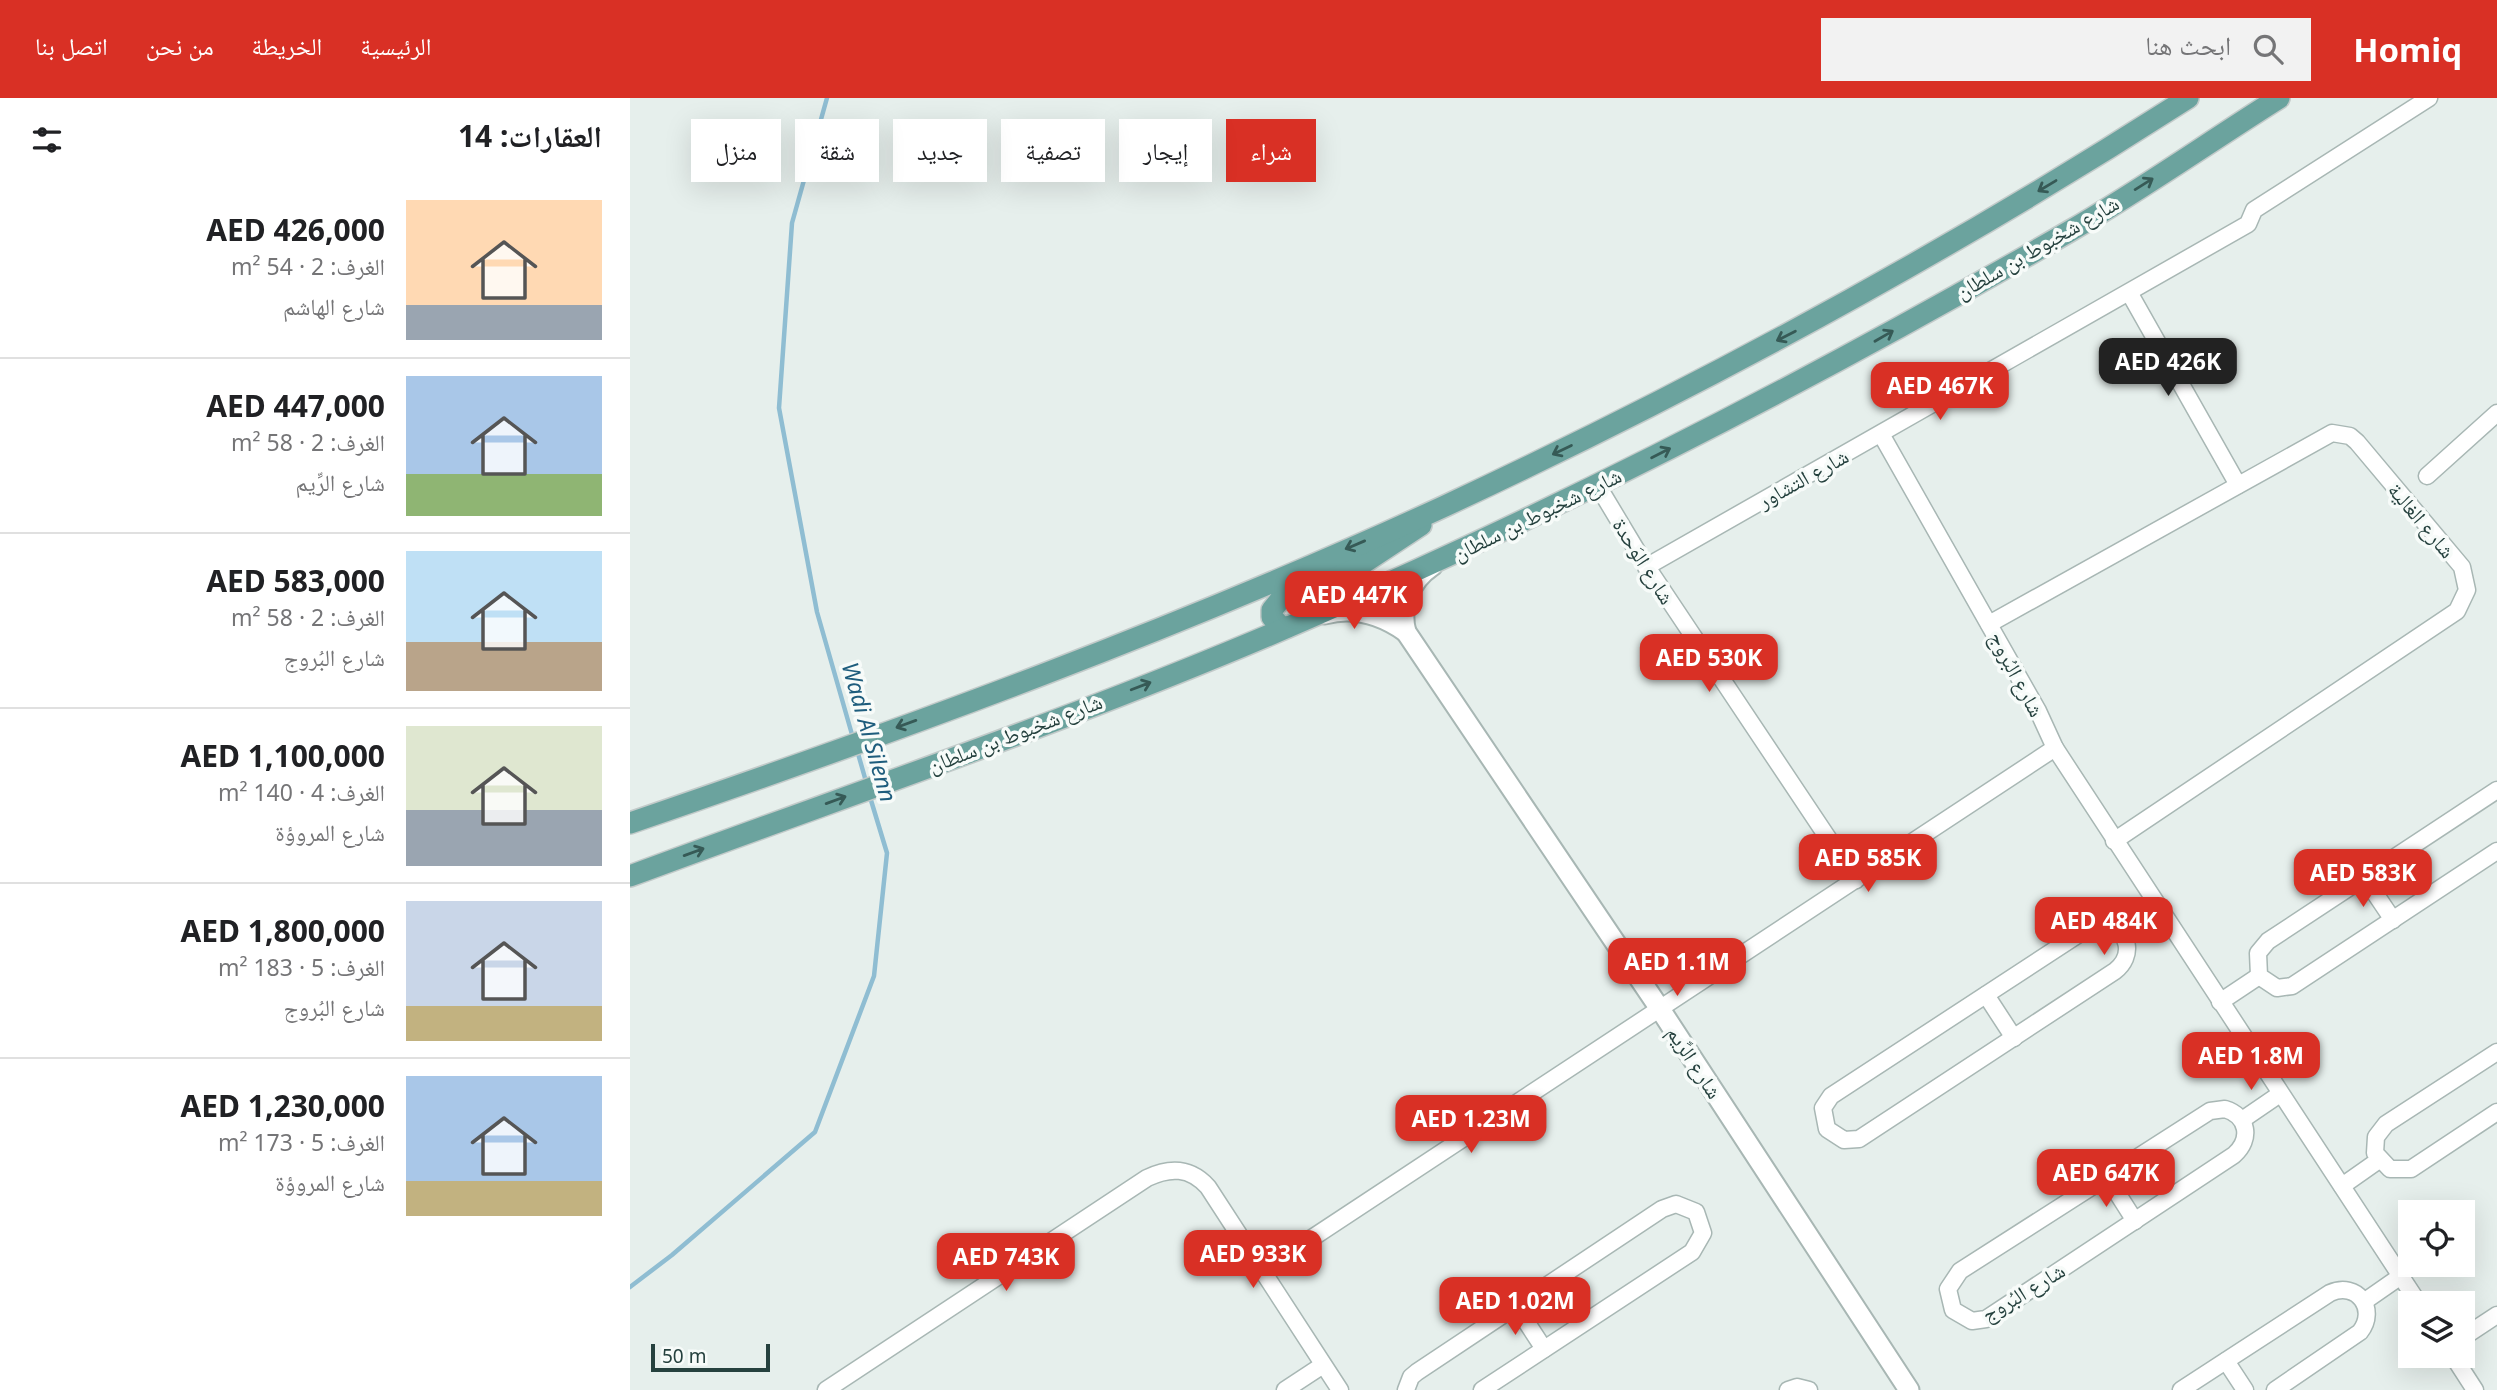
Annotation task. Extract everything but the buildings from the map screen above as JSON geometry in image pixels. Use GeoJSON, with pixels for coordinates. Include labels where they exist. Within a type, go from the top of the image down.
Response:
{"type":"FeatureCollection","features":[{"type":"Feature","properties":{"kind":"main road"},"geometry":{"type":"LineString","coordinates":[[630,822],[759,779],[971,701],[1161,626],[1441,507],[1630,416],[1804,326],[1954,242],[2188,98]]}},
{"type":"Feature","properties":{"kind":"main road","name":"شارع شخبوط بن سلطان"},"geometry":{"type":"LineString","coordinates":[[630,876],[985,745],[1296,624],[1598,486],[1828,368],[2073,229],[2279,98]]}},
{"type":"Feature","properties":{"kind":"main road"},"geometry":{"type":"LineString","coordinates":[[1296,624],[1275,623],[1272,610],[1280,600],[1381,554],[1441,507]]}},
{"type":"Feature","properties":{"kind":"street","name":"شارع التشاور"},"geometry":{"type":"LineString","coordinates":[[1646,567],[2130,294],[2248,224],[2255,210],[2429,98]]}},
{"type":"Feature","properties":{"kind":"street"},"geometry":{"type":"LineString","coordinates":[[2130,294],[2238,485]]}},
{"type":"Feature","properties":{"kind":"street"},"geometry":{"type":"LineString","coordinates":[[2427,476],[2497,413]]}},
{"type":"Feature","properties":{"kind":"street","name":"شارع الغالية"},"geometry":{"type":"LineString","coordinates":[[1990,624],[2324,436],[2341,433],[2350,436],[2462,567],[2467,582],[2465,598],[2457,611],[2114,841]]}},
{"type":"Feature","properties":{"kind":"street","name":"شارع البُروج"},"geometry":{"type":"LineString","coordinates":[[1881,434],[1990,624],[2055,748],[2398,1271]]}},
{"type":"Feature","properties":{"kind":"street","name":"شارع الوَحدة"},"geometry":{"type":"LineString","coordinates":[[1598,486],[1646,567],[1856,880]]}},
{"type":"Feature","properties":{"kind":"street"},"geometry":{"type":"LineString","coordinates":[[1406,632],[1404,614],[1409,592],[1423,572],[1442,559]]}},
{"type":"Feature","properties":{"kind":"street","name":"شارع الرِّيم"},"geometry":{"type":"LineString","coordinates":[[1296,624],[1336,611],[1366,612],[1377,615],[1406,632],[1660,1009],[1909,1390]]}},
{"type":"Feature","properties":{"kind":"street"},"geometry":{"type":"LineString","coordinates":[[1262,1271],[2055,748]]}},
{"type":"Feature","properties":{"kind":"street"},"geometry":{"type":"LineString","coordinates":[[2497,790],[2262,946],[2256,961],[2259,976],[2277,988],[2292,986],[2497,851]]}},
{"type":"Feature","properties":{"kind":"street"},"geometry":{"type":"LineString","coordinates":[[2364,877],[2393,920]]}},
{"type":"Feature","properties":{"kind":"street"},"geometry":{"type":"LineString","coordinates":[[2124,936],[2160,909]]}},
{"type":"Feature","properties":{"kind":"street"},"geometry":{"type":"LineString","coordinates":[[2106,924],[2124,936],[2128,951],[2122,966],[1859,1139],[1844,1140],[1827,1129],[1822,1115],[1831,1096],[1986,995],[2091,927],[2106,924]]}},
{"type":"Feature","properties":{"kind":"street"},"geometry":{"type":"LineString","coordinates":[[2220,1002],[2259,976]]}},
{"type":"Feature","properties":{"kind":"street"},"geometry":{"type":"LineString","coordinates":[[1986,995],[2014,1038]]}},
{"type":"Feature","properties":{"kind":"street"},"geometry":{"type":"LineString","coordinates":[[2495,1058],[2380,1129],[2374,1145],[2379,1160],[2397,1171],[2411,1170],[2497,1112]]}},
{"type":"Feature","properties":{"kind":"street"},"geometry":{"type":"LineString","coordinates":[[2242,1120],[2280,1094]]}},
{"type":"Feature","properties":{"kind":"street","name":"شارع البُروج"},"geometry":{"type":"LineString","coordinates":[[2225,1109],[2242,1120],[2246,1135],[2240,1149],[1986,1319],[1972,1321],[1953,1310],[1948,1289],[1960,1271],[2107,1177],[2210,1111],[2225,1109]]}},
{"type":"Feature","properties":{"kind":"street"},"geometry":{"type":"LineString","coordinates":[[2342,1186],[2379,1160]]}},
{"type":"Feature","properties":{"kind":"street"},"geometry":{"type":"LineString","coordinates":[[826,1390],[1147,1178],[1165,1171],[1188,1172],[1203,1181],[1340,1390]]}},
{"type":"Feature","properties":{"kind":"street"},"geometry":{"type":"LineString","coordinates":[[2107,1177],[2135,1221]]}},
{"type":"Feature","properties":{"kind":"street"},"geometry":{"type":"LineString","coordinates":[[1406,1390],[1411,1377],[1417,1371],[1668,1205],[1684,1205],[1696,1212],[1703,1233],[1692,1252],[1482,1390]]}},
{"type":"Feature","properties":{"kind":"street"},"geometry":{"type":"LineString","coordinates":[[2365,1301],[2400,1277]]}},
{"type":"Feature","properties":{"kind":"street"},"geometry":{"type":"LineString","coordinates":[[2181,1390],[2337,1290],[2353,1291],[2365,1301],[2368,1318],[2360,1332],[2275,1390]]}},
{"type":"Feature","properties":{"kind":"street"},"geometry":{"type":"LineString","coordinates":[[1516,1306],[1544,1349]]}},
{"type":"Feature","properties":{"kind":"street"},"geometry":{"type":"LineString","coordinates":[[2475,1329],[2497,1315]]}},
{"type":"Feature","properties":{"kind":"street"},"geometry":{"type":"LineString","coordinates":[[2226,1361],[2245,1390]]}},
{"type":"Feature","properties":{"kind":"street"},"geometry":{"type":"LineString","coordinates":[[1285,1390],[1323,1365]]}},
{"type":"Feature","properties":{"kind":"street"},"geometry":{"type":"LineString","coordinates":[[2461,1368],[2475,1390]]}},
{"type":"Feature","properties":{"kind":"street"},"geometry":{"type":"LineString","coordinates":[[1788,1390],[1797,1387],[1809,1390]]}},
{"type":"Feature","properties":{"kind":"waterway","name":"Wadi Al Silenn"},"geometry":{"type":"LineString","coordinates":[[827,98],[792,223],[779,408],[817,612],[853,738]]}},
{"type":"Feature","properties":{"kind":"waterway","name":"Wadi Al Silenn"},"geometry":{"type":"LineString","coordinates":[[857,750],[867,785]]}},
{"type":"Feature","properties":{"kind":"waterway","name":"Wadi Al Silenn"},"geometry":{"type":"LineString","coordinates":[[630,1287],[672,1255],[815,1132],[874,976],[887,853],[870,797]]}}]}
